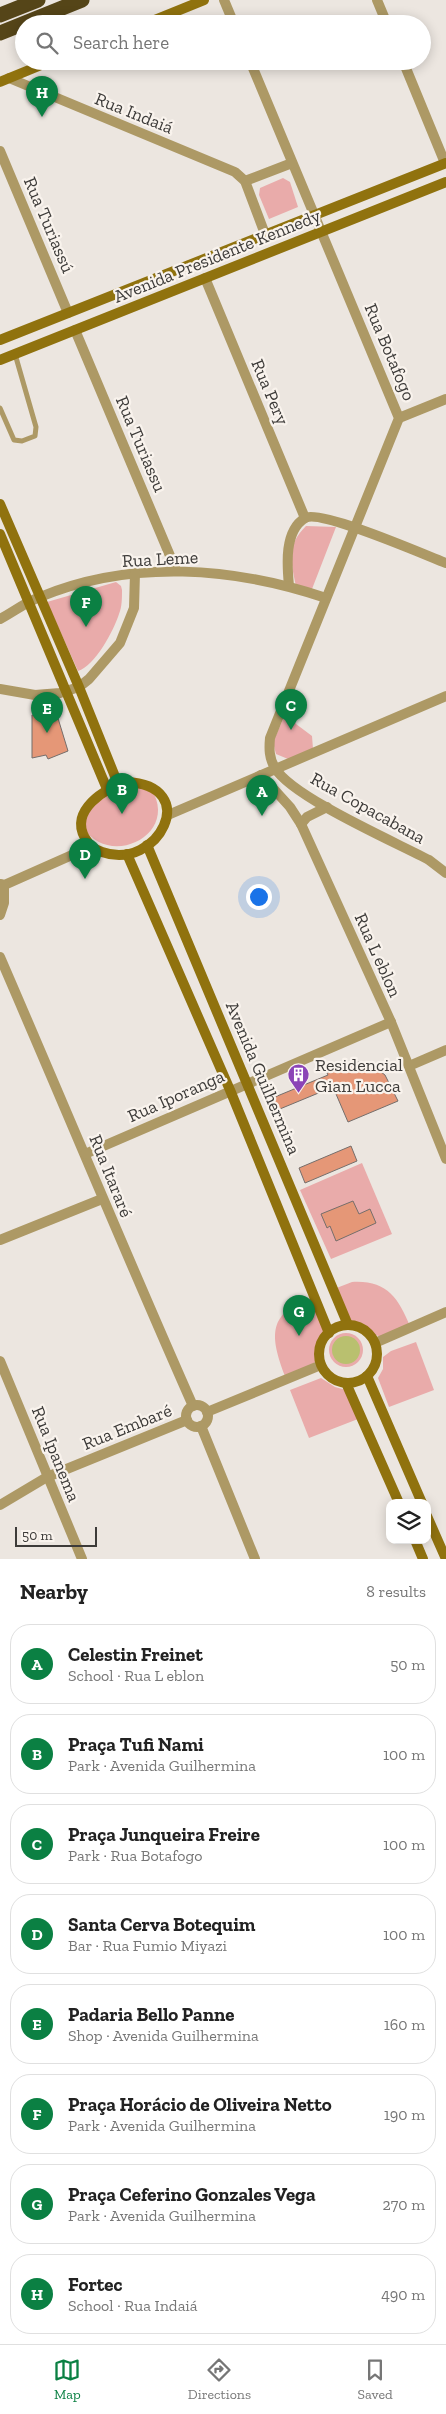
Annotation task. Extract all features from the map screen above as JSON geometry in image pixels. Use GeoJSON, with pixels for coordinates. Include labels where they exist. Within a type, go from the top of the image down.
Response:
{"type":"FeatureCollection","features":[{"type":"Feature","properties":{"kind":"highway"},"geometry":{"type":"LineString","coordinates":[[0,15],[38,0]]}},
{"type":"Feature","properties":{"kind":"highway"},"geometry":{"type":"LineString","coordinates":[[45,15],[82,0]]}},
{"type":"Feature","properties":{"kind":"highway"},"geometry":{"type":"LineString","coordinates":[[0,33],[15,27]]}},
{"type":"Feature","properties":{"kind":"street"},"geometry":{"type":"LineString","coordinates":[[167,15],[204,0]]}},
{"type":"Feature","properties":{"kind":"street"},"geometry":{"type":"LineString","coordinates":[[224,0],[230,15]]}},
{"type":"Feature","properties":{"kind":"street"},"geometry":{"type":"LineString","coordinates":[[377,0],[383,15]]}},
{"type":"Feature","properties":{"kind":"street"},"geometry":{"type":"LineString","coordinates":[[4,80],[29,70]]}},
{"type":"Feature","properties":{"kind":"street","name":"Rua Botafogo"},"geometry":{"type":"LineString","coordinates":[[254,70],[399,418],[270,738],[269,753],[275,769]]}},
{"type":"Feature","properties":{"kind":"street"},"geometry":{"type":"LineString","coordinates":[[407,70],[446,163]]}},
{"type":"Feature","properties":{"kind":"street","name":"Rua Indaiá"},"geometry":{"type":"LineString","coordinates":[[4,80],[235,172],[245,181]]}},
{"type":"Feature","properties":{"kind":"street","name":"Rua Turiassú"},"geometry":{"type":"LineString","coordinates":[[0,151],[68,313]]}},
{"type":"Feature","properties":{"kind":"street"},"geometry":{"type":"LineString","coordinates":[[265,234],[245,181],[292,163]]}},
{"type":"Feature","properties":{"kind":"street","name":"Avenida Presidente Kennedy"},"geometry":{"type":"LineString","coordinates":[[0,340],[446,163]]}},
{"type":"Feature","properties":{"kind":"street","name":"Avenida Presidente Kennedy"},"geometry":{"type":"LineString","coordinates":[[0,360],[446,182]]}},
{"type":"Feature","properties":{"kind":"street","name":"Rua Pery"},"geometry":{"type":"LineString","coordinates":[[205,278],[305,518]]}},
{"type":"Feature","properties":{"kind":"street","name":"Rua Turiassu"},"geometry":{"type":"LineString","coordinates":[[76,330],[176,570]]}},
{"type":"Feature","properties":{"kind":"street"},"geometry":{"type":"LineString","coordinates":[[399,418],[446,399]]}},
{"type":"Feature","properties":{"kind":"street"},"geometry":{"type":"LineString","coordinates":[[0,504],[79,687],[118,784]]}},
{"type":"Feature","properties":{"kind":"street"},"geometry":{"type":"LineString","coordinates":[[289,586],[288,546],[296,529],[305,518],[315,516],[355,528],[446,563]]}},
{"type":"Feature","properties":{"kind":"street"},"geometry":{"type":"LineString","coordinates":[[0,534],[107,789]]}},
{"type":"Feature","properties":{"kind":"street","name":"Rua Leme"},"geometry":{"type":"LineString","coordinates":[[0,619],[39,597],[85,583],[135,573],[176,570],[218,573],[289,586],[326,598]]}},
{"type":"Feature","properties":{"kind":"street"},"geometry":{"type":"LineString","coordinates":[[0,690],[35,695],[66,691],[79,687],[100,668],[120,643],[134,608],[135,573]]}},
{"type":"Feature","properties":{"kind":"street"},"geometry":{"type":"LineString","coordinates":[[168,815],[446,696]]}},
{"type":"Feature","properties":{"kind":"street","name":"Rua Copacabana"},"geometry":{"type":"LineString","coordinates":[[275,769],[300,792],[429,860],[446,873]]}},
{"type":"Feature","properties":{"kind":"street","name":"Rua L eblon"},"geometry":{"type":"LineString","coordinates":[[261,775],[290,807],[301,824],[391,1022],[446,1159]]}},
{"type":"Feature","properties":{"kind":"street"},"geometry":{"type":"LineString","coordinates":[[140,783],[154,789],[163,798],[168,815],[162,834],[147,845],[127,854],[112,855],[90,847],[83,834],[82,822],[84,812],[94,799],[107,789],[118,784],[140,783]]}},
{"type":"Feature","properties":{"kind":"street"},"geometry":{"type":"LineString","coordinates":[[301,824],[307,817],[326,807]]}},
{"type":"Feature","properties":{"kind":"street","name":"Avenida Guilhermina"},"geometry":{"type":"LineString","coordinates":[[147,845],[348,1325]]}},
{"type":"Feature","properties":{"kind":"street"},"geometry":{"type":"LineString","coordinates":[[0,915],[4,903],[2,885],[90,847]]}},
{"type":"Feature","properties":{"kind":"street","name":"Avenida Guilhermina"},"geometry":{"type":"LineString","coordinates":[[127,854],[230,1090],[328,1333]]}},
{"type":"Feature","properties":{"kind":"street","name":"Rua Itararé"},"geometry":{"type":"LineString","coordinates":[[0,958],[85,1154],[102,1199],[193,1406]]}},
{"type":"Feature","properties":{"kind":"street","name":"Rua Iporanga"},"geometry":{"type":"LineString","coordinates":[[85,1154],[391,1022]]}},
{"type":"Feature","properties":{"kind":"street"},"geometry":{"type":"LineString","coordinates":[[409,1066],[446,1050]]}},
{"type":"Feature","properties":{"kind":"street"},"geometry":{"type":"LineString","coordinates":[[0,1240],[102,1199]]}},
{"type":"Feature","properties":{"kind":"street"},"geometry":{"type":"LineString","coordinates":[[375,1343],[446,1312]]}},
{"type":"Feature","properties":{"kind":"street"},"geometry":{"type":"LineString","coordinates":[[348,1325],[364,1330],[375,1343],[376,1361],[367,1376],[354,1382],[346,1383],[331,1378],[321,1365],[320,1348],[328,1333],[348,1325]]}},
{"type":"Feature","properties":{"kind":"street","name":"Rua Ipanema"},"geometry":{"type":"LineString","coordinates":[[0,1361],[46,1477],[82,1559]]}},
{"type":"Feature","properties":{"kind":"street"},"geometry":{"type":"LineString","coordinates":[[207,1412],[321,1365]]}},
{"type":"Feature","properties":{"kind":"street"},"geometry":{"type":"LineString","coordinates":[[367,1376],[420,1499]]}},
{"type":"Feature","properties":{"kind":"street"},"geometry":{"type":"LineString","coordinates":[[346,1383],[397,1499]]}},
{"type":"Feature","properties":{"kind":"street"},"geometry":{"type":"LineString","coordinates":[[193,1406],[201,1406],[207,1412],[207,1420],[201,1426],[193,1426],[187,1420],[187,1412],[193,1406]]}},
{"type":"Feature","properties":{"kind":"street","name":"Rua Embaré"},"geometry":{"type":"LineString","coordinates":[[0,1505],[46,1477],[187,1420]]}},
{"type":"Feature","properties":{"kind":"street"},"geometry":{"type":"LineString","coordinates":[[201,1426],[255,1559]]}},
{"type":"Feature","properties":{"kind":"street"},"geometry":{"type":"LineString","coordinates":[[431,1525],[446,1559]]}},
{"type":"Feature","properties":{"kind":"street"},"geometry":{"type":"LineString","coordinates":[[417,1544],[423,1559]]}},
{"type":"Feature","properties":{"kind":"lane"},"geometry":{"type":"LineString","coordinates":[[0,408],[14,440],[22,441],[35,436],[36,427],[15,354]]}},
{"type":"Feature","properties":{"kind":"shaded area"},"geometry":{"type":"Polygon","coordinates":[[[283,178],[290,182],[298,207],[269,219],[259,195],[260,188],[283,178]]]}},
{"type":"Feature","properties":{"kind":"shaded area"},"geometry":{"type":"Polygon","coordinates":[[[306,526],[336,527],[312,589],[296,586],[292,561],[295,540],[306,526]]]}},
{"type":"Feature","properties":{"kind":"shaded area"},"geometry":{"type":"Polygon","coordinates":[[[116,582],[121,586],[122,590],[120,611],[116,621],[97,655],[84,668],[78,671],[47,602],[116,582]]]}},
{"type":"Feature","properties":{"kind":"shaded area"},"geometry":{"type":"Polygon","coordinates":[[[288,708],[296,724],[312,736],[313,749],[288,759],[276,754],[273,742],[288,708]]]}},
{"type":"Feature","properties":{"kind":"shaded area"},"geometry":{"type":"Polygon","coordinates":[[[131,785],[142,786],[154,794],[158,809],[155,823],[147,834],[136,842],[122,846],[108,845],[94,839],[83,827],[88,809],[117,789],[131,785]]]}},
{"type":"Feature","properties":{"kind":"shaded area"},"geometry":{"type":"Polygon","coordinates":[[[362,1163],[392,1234],[331,1259],[300,1190],[362,1163]]]}},
{"type":"Feature","properties":{"kind":"shaded area"},"geometry":{"type":"Polygon","coordinates":[[[352,1282],[374,1284],[389,1292],[401,1307],[410,1326],[380,1337],[357,1325],[349,1325],[334,1289],[352,1282]]]}},
{"type":"Feature","properties":{"kind":"shaded area"},"geometry":{"type":"Polygon","coordinates":[[[313,1297],[326,1334],[314,1363],[302,1371],[285,1376],[277,1349],[276,1328],[280,1318],[287,1310],[313,1297]]]}},
{"type":"Feature","properties":{"kind":"shaded area"},"geometry":{"type":"Polygon","coordinates":[[[346,1333],[358,1338],[363,1350],[358,1362],[346,1367],[334,1362],[329,1350],[334,1338],[346,1333]]]}},
{"type":"Feature","properties":{"kind":"shaded area"},"geometry":{"type":"Polygon","coordinates":[[[346,1336],[356,1340],[360,1350],[356,1360],[346,1364],[336,1360],[332,1350],[336,1340],[346,1336]]]}},
{"type":"Feature","properties":{"kind":"shaded area"},"geometry":{"type":"Polygon","coordinates":[[[416,1342],[434,1390],[389,1407],[378,1378],[383,1369],[383,1357],[391,1351],[416,1342]]]}},
{"type":"Feature","properties":{"kind":"shaded area"},"geometry":{"type":"Polygon","coordinates":[[[321,1378],[335,1387],[346,1390],[358,1419],[309,1438],[290,1390],[321,1378]]]}},
{"type":"Feature","properties":{"kind":"building"},"geometry":{"type":"Polygon","coordinates":[[[32,715],[57,715],[68,751],[48,759],[46,755],[32,758],[32,715]]]}},
{"type":"Feature","properties":{"kind":"building"},"geometry":{"type":"Polygon","coordinates":[[[358,1062],[373,1066],[385,1075],[398,1101],[348,1122],[333,1087],[275,1111],[270,1099],[328,1075],[327,1073],[344,1064],[358,1062]]]}},
{"type":"Feature","properties":{"kind":"building"},"geometry":{"type":"Polygon","coordinates":[[[351,1146],[357,1161],[305,1183],[299,1168],[351,1146]]]}},
{"type":"Feature","properties":{"kind":"building"},"geometry":{"type":"Polygon","coordinates":[[[353,1201],[359,1214],[370,1209],[376,1223],[336,1241],[330,1226],[327,1228],[321,1214],[353,1201]]]}},
{"type":"Feature","properties":{"kind":"place","name":"Fortec"},"geometry":{"type":"Point","coordinates":[42,117]}},
{"type":"Feature","properties":{"kind":"place","name":"Praça Horácio de Oliveira Netto"},"geometry":{"type":"Point","coordinates":[86,627]}},
{"type":"Feature","properties":{"kind":"place","name":"Praça Junqueira Freire"},"geometry":{"type":"Point","coordinates":[291,730]}},
{"type":"Feature","properties":{"kind":"place","name":"Padaria Bello Panne"},"geometry":{"type":"Point","coordinates":[47,733]}},
{"type":"Feature","properties":{"kind":"place","name":"Praça Tufi Nami"},"geometry":{"type":"Point","coordinates":[122,814]}},
{"type":"Feature","properties":{"kind":"place","name":"Celestin Freinet"},"geometry":{"type":"Point","coordinates":[262,816]}},
{"type":"Feature","properties":{"kind":"place","name":"Santa Cerva Botequim"},"geometry":{"type":"Point","coordinates":[85,879]}},
{"type":"Feature","properties":{"kind":"place","name":"Residencial Gian Lucca"},"geometry":{"type":"Point","coordinates":[299,1094]}},
{"type":"Feature","properties":{"kind":"place","name":"Praça Ceferino Gonzales Vega"},"geometry":{"type":"Point","coordinates":[299,1336]}}]}
